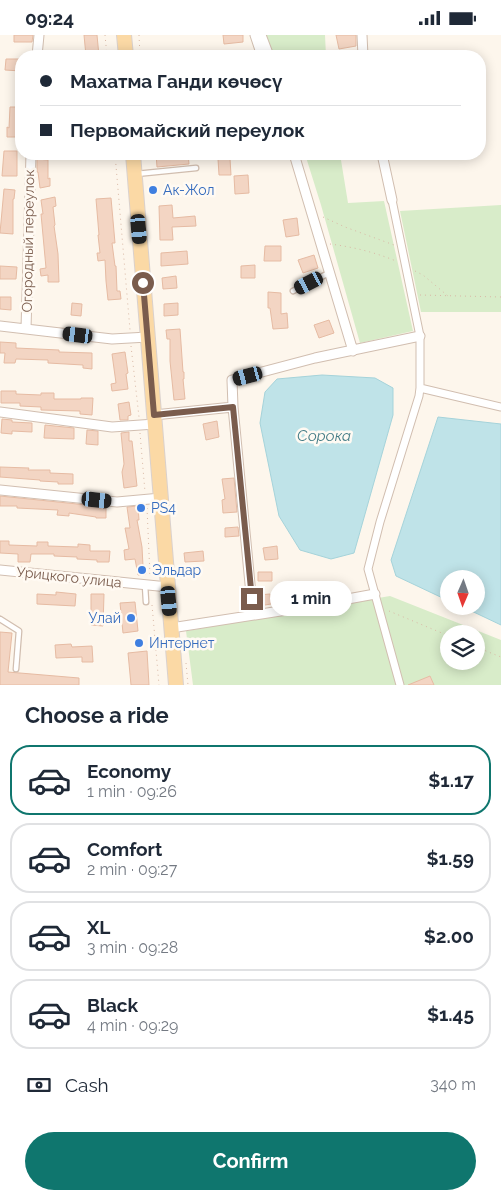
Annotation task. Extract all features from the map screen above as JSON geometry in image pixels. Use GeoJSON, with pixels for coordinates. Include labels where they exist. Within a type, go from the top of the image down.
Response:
{"type":"FeatureCollection","features":[{"type":"Feature","properties":{"kind":"main road"},"geometry":{"type":"LineString","coordinates":[[124,35],[125,50]]}},
{"type":"Feature","properties":{"kind":"main road"},"geometry":{"type":"LineString","coordinates":[[134,160],[176,685]]}},
{"type":"Feature","properties":{"kind":"street"},"geometry":{"type":"LineString","coordinates":[[38,50],[39,35]]}},
{"type":"Feature","properties":{"kind":"street"},"geometry":{"type":"LineString","coordinates":[[255,35],[260,50]]}},
{"type":"Feature","properties":{"kind":"street"},"geometry":{"type":"LineString","coordinates":[[262,35],[267,50]]}},
{"type":"Feature","properties":{"kind":"street"},"geometry":{"type":"LineString","coordinates":[[362,35],[363,50]]}},
{"type":"Feature","properties":{"kind":"street","name":"Огородный переулок"},"geometry":{"type":"LineString","coordinates":[[26,329],[30,160]]}},
{"type":"Feature","properties":{"kind":"street"},"geometry":{"type":"LineString","coordinates":[[296,160],[330,273],[356,350]]}},
{"type":"Feature","properties":{"kind":"street"},"geometry":{"type":"LineString","coordinates":[[302,160],[356,350]]}},
{"type":"Feature","properties":{"kind":"street"},"geometry":{"type":"LineString","coordinates":[[383,160],[420,336],[419,395],[380,522],[368,569],[400,685]]}},
{"type":"Feature","properties":{"kind":"street"},"geometry":{"type":"LineString","coordinates":[[0,326],[112,339],[148,337]]}},
{"type":"Feature","properties":{"kind":"street"},"geometry":{"type":"LineString","coordinates":[[253,615],[232,380],[315,359],[420,336]]}},
{"type":"Feature","properties":{"kind":"street"},"geometry":{"type":"LineString","coordinates":[[420,388],[501,407]]}},
{"type":"Feature","properties":{"kind":"street"},"geometry":{"type":"LineString","coordinates":[[0,412],[112,427],[233,407]]}},
{"type":"Feature","properties":{"kind":"street"},"geometry":{"type":"LineString","coordinates":[[0,490],[117,502],[161,499]]}},
{"type":"Feature","properties":{"kind":"street","name":"Урицкого улица"},"geometry":{"type":"LineString","coordinates":[[0,570],[168,587]]}},
{"type":"Feature","properties":{"kind":"street"},"geometry":{"type":"LineString","coordinates":[[171,628],[375,594]]}},
{"type":"Feature","properties":{"kind":"lane"},"geometry":{"type":"LineString","coordinates":[[135,174],[196,168]]}},
{"type":"Feature","properties":{"kind":"lane"},"geometry":{"type":"LineString","coordinates":[[294,291],[330,273]]}},
{"type":"Feature","properties":{"kind":"lane"},"geometry":{"type":"LineString","coordinates":[[145,585],[146,602]]}},
{"type":"Feature","properties":{"kind":"lane"},"geometry":{"type":"LineString","coordinates":[[0,619],[19,631],[16,669]]}},
{"type":"Feature","properties":{"kind":"path"},"geometry":{"type":"LineString","coordinates":[[105,35],[106,50]]}},
{"type":"Feature","properties":{"kind":"path"},"geometry":{"type":"LineString","coordinates":[[139,35],[140,50]]}},
{"type":"Feature","properties":{"kind":"path"},"geometry":{"type":"LineString","coordinates":[[319,215],[345,227],[402,248]]}},
{"type":"Feature","properties":{"kind":"path"},"geometry":{"type":"LineString","coordinates":[[327,244],[350,246],[377,253],[405,265],[423,275],[448,296]]}},
{"type":"Feature","properties":{"kind":"path"},"geometry":{"type":"LineString","coordinates":[[412,295],[501,297]]}},
{"type":"Feature","properties":{"kind":"path"},"geometry":{"type":"LineString","coordinates":[[379,607],[440,632]]}},
{"type":"Feature","properties":{"kind":"path"},"geometry":{"type":"LineString","coordinates":[[485,651],[501,657]]}},
{"type":"Feature","properties":{"kind":"green space"},"geometry":{"type":"Polygon","coordinates":[[[266,35],[325,35],[326,50],[271,50],[266,35]]]}},
{"type":"Feature","properties":{"kind":"green space"},"geometry":{"type":"Polygon","coordinates":[[[307,160],[341,160],[348,203],[384,201],[413,331],[360,343],[307,160]]]}},
{"type":"Feature","properties":{"kind":"green space"},"geometry":{"type":"Polygon","coordinates":[[[501,205],[501,312],[421,312],[400,211],[501,205]]]}},
{"type":"Feature","properties":{"kind":"green space"},"geometry":{"type":"Polygon","coordinates":[[[390,596],[463,625],[440,625],[440,670],[485,670],[485,634],[501,640],[501,685],[193,685],[186,631],[390,596]]]}},
{"type":"Feature","properties":{"kind":"water","name":"Сорока"},"geometry":{"type":"Polygon","coordinates":[[[322,375],[375,378],[393,388],[393,415],[354,553],[331,559],[300,550],[279,516],[260,423],[265,392],[277,379],[322,375]]]}},
{"type":"Feature","properties":{"kind":"water"},"geometry":{"type":"Polygon","coordinates":[[[438,417],[501,424],[501,625],[480,615],[485,615],[485,570],[440,570],[440,597],[396,576],[391,560],[438,417]]]}},
{"type":"Feature","properties":{"kind":"building"},"geometry":{"type":"Polygon","coordinates":[[[14,35],[33,35],[32,42],[14,42],[14,35]]]}},
{"type":"Feature","properties":{"kind":"building"},"geometry":{"type":"Polygon","coordinates":[[[84,35],[97,35],[98,50],[85,50],[84,35]]]}},
{"type":"Feature","properties":{"kind":"building"},"geometry":{"type":"Polygon","coordinates":[[[223,35],[243,35],[243,42],[224,44],[223,35]]]}},
{"type":"Feature","properties":{"kind":"building"},"geometry":{"type":"Polygon","coordinates":[[[336,35],[356,35],[356,46],[339,49],[336,35]]]}},
{"type":"Feature","properties":{"kind":"building"},"geometry":{"type":"Polygon","coordinates":[[[6,59],[15,59],[15,71],[5,70],[6,59]]]}},
{"type":"Feature","properties":{"kind":"building"},"geometry":{"type":"Polygon","coordinates":[[[10,107],[15,107],[15,137],[7,137],[7,127],[9,128],[10,107]]]}},
{"type":"Feature","properties":{"kind":"building"},"geometry":{"type":"Polygon","coordinates":[[[4,151],[15,151],[17,176],[2,176],[4,151]]]}},
{"type":"Feature","properties":{"kind":"building"},"geometry":{"type":"Polygon","coordinates":[[[37,160],[48,160],[50,186],[40,188],[37,160]]]}},
{"type":"Feature","properties":{"kind":"building"},"geometry":{"type":"Polygon","coordinates":[[[156,160],[189,160],[189,164],[157,167],[156,160]]]}},
{"type":"Feature","properties":{"kind":"building"},"geometry":{"type":"Polygon","coordinates":[[[218,160],[230,160],[231,175],[219,175],[218,160]]]}},
{"type":"Feature","properties":{"kind":"building"},"geometry":{"type":"Polygon","coordinates":[[[248,175],[249,193],[235,194],[234,176],[248,175]]]}},
{"type":"Feature","properties":{"kind":"building"},"geometry":{"type":"Polygon","coordinates":[[[4,189],[15,190],[13,199],[13,234],[0,233],[4,189]]]}},
{"type":"Feature","properties":{"kind":"building"},"geometry":{"type":"Polygon","coordinates":[[[55,197],[56,206],[53,207],[59,282],[48,282],[48,275],[41,276],[40,269],[46,268],[41,200],[55,197]]]}},
{"type":"Feature","properties":{"kind":"building"},"geometry":{"type":"Polygon","coordinates":[[[111,198],[115,243],[112,243],[116,266],[117,291],[120,291],[121,299],[108,300],[105,260],[98,261],[97,253],[100,253],[96,199],[111,198]]]}},
{"type":"Feature","properties":{"kind":"building"},"geometry":{"type":"Polygon","coordinates":[[[172,205],[173,218],[195,216],[196,226],[172,227],[173,240],[160,240],[159,206],[172,205]]]}},
{"type":"Feature","properties":{"kind":"building"},"geometry":{"type":"Polygon","coordinates":[[[297,218],[299,235],[286,237],[283,220],[297,218]]]}},
{"type":"Feature","properties":{"kind":"building"},"geometry":{"type":"Polygon","coordinates":[[[265,246],[281,246],[281,261],[264,261],[265,246]]]}},
{"type":"Feature","properties":{"kind":"building"},"geometry":{"type":"Polygon","coordinates":[[[187,251],[188,264],[161,266],[161,253],[187,251]]]}},
{"type":"Feature","properties":{"kind":"building"},"geometry":{"type":"Polygon","coordinates":[[[314,255],[318,268],[303,273],[298,260],[314,255]]]}},
{"type":"Feature","properties":{"kind":"building"},"geometry":{"type":"Polygon","coordinates":[[[255,265],[255,278],[241,278],[241,266],[255,265]]]}},
{"type":"Feature","properties":{"kind":"building"},"geometry":{"type":"Polygon","coordinates":[[[0,266],[17,267],[16,279],[0,279],[0,266]]]}},
{"type":"Feature","properties":{"kind":"building"},"geometry":{"type":"Polygon","coordinates":[[[176,276],[177,288],[163,289],[162,278],[176,276]]]}},
{"type":"Feature","properties":{"kind":"building"},"geometry":{"type":"Polygon","coordinates":[[[268,292],[281,293],[281,314],[287,313],[288,328],[273,329],[270,308],[268,308],[268,292]]]}},
{"type":"Feature","properties":{"kind":"building"},"geometry":{"type":"Polygon","coordinates":[[[0,297],[11,297],[11,310],[0,309],[0,297]]]}},
{"type":"Feature","properties":{"kind":"building"},"geometry":{"type":"Polygon","coordinates":[[[72,303],[82,304],[81,316],[71,315],[72,303]]]}},
{"type":"Feature","properties":{"kind":"building"},"geometry":{"type":"Polygon","coordinates":[[[178,303],[178,315],[164,316],[164,304],[178,303]]]}},
{"type":"Feature","properties":{"kind":"building"},"geometry":{"type":"Polygon","coordinates":[[[329,320],[334,333],[319,338],[314,325],[329,320]]]}},
{"type":"Feature","properties":{"kind":"building"},"geometry":{"type":"Polygon","coordinates":[[[180,329],[185,399],[174,400],[170,339],[167,339],[166,330],[180,329]]]}},
{"type":"Feature","properties":{"kind":"building"},"geometry":{"type":"Polygon","coordinates":[[[0,342],[16,343],[16,348],[92,353],[92,369],[83,368],[83,365],[48,363],[48,360],[16,359],[15,363],[4,363],[5,353],[0,353],[0,342]]]}},
{"type":"Feature","properties":{"kind":"building"},"geometry":{"type":"Polygon","coordinates":[[[125,352],[128,389],[112,391],[111,384],[116,383],[112,354],[125,352]]]}},
{"type":"Feature","properties":{"kind":"building"},"geometry":{"type":"Polygon","coordinates":[[[1,391],[41,395],[41,393],[54,393],[54,399],[93,398],[92,415],[80,414],[80,411],[41,410],[41,407],[20,406],[20,403],[1,403],[1,391]]]}},
{"type":"Feature","properties":{"kind":"building"},"geometry":{"type":"Polygon","coordinates":[[[129,402],[131,415],[128,416],[128,420],[120,420],[118,404],[129,402]]]}},
{"type":"Feature","properties":{"kind":"building"},"geometry":{"type":"Polygon","coordinates":[[[2,419],[12,420],[12,422],[32,423],[32,432],[12,431],[12,434],[1,433],[2,419]]]}},
{"type":"Feature","properties":{"kind":"building"},"geometry":{"type":"Polygon","coordinates":[[[217,421],[219,437],[206,440],[203,424],[217,421]]]}},
{"type":"Feature","properties":{"kind":"building"},"geometry":{"type":"Polygon","coordinates":[[[45,425],[74,428],[74,439],[44,438],[45,425]]]}},
{"type":"Feature","properties":{"kind":"building"},"geometry":{"type":"Polygon","coordinates":[[[87,430],[98,431],[98,445],[86,444],[87,430]]]}},
{"type":"Feature","properties":{"kind":"building"},"geometry":{"type":"Polygon","coordinates":[[[129,432],[129,441],[132,441],[137,486],[124,488],[121,433],[129,432]]]}},
{"type":"Feature","properties":{"kind":"building"},"geometry":{"type":"Polygon","coordinates":[[[0,467],[50,470],[50,473],[73,474],[73,484],[0,477],[0,467]]]}},
{"type":"Feature","properties":{"kind":"building"},"geometry":{"type":"Polygon","coordinates":[[[234,478],[237,512],[223,513],[222,500],[225,499],[222,479],[234,478]]]}},
{"type":"Feature","properties":{"kind":"building"},"geometry":{"type":"Polygon","coordinates":[[[0,496],[106,507],[106,518],[69,513],[69,516],[57,515],[58,510],[0,506],[0,496]]]}},
{"type":"Feature","properties":{"kind":"building"},"geometry":{"type":"Polygon","coordinates":[[[138,506],[139,520],[137,520],[143,566],[145,566],[146,574],[138,575],[135,559],[125,560],[124,550],[129,549],[125,528],[130,528],[127,507],[138,506]]]}},
{"type":"Feature","properties":{"kind":"building"},"geometry":{"type":"Polygon","coordinates":[[[238,527],[239,536],[225,537],[225,528],[238,527]]]}},
{"type":"Feature","properties":{"kind":"building"},"geometry":{"type":"Polygon","coordinates":[[[0,541],[9,541],[9,545],[37,546],[37,542],[48,542],[48,546],[78,547],[78,544],[90,545],[90,551],[110,551],[109,562],[77,559],[77,557],[54,556],[54,554],[31,554],[30,562],[18,562],[18,554],[0,553],[0,541]]]}},
{"type":"Feature","properties":{"kind":"building"},"geometry":{"type":"Polygon","coordinates":[[[277,546],[278,559],[265,560],[263,548],[277,546]]]}},
{"type":"Feature","properties":{"kind":"building"},"geometry":{"type":"Polygon","coordinates":[[[203,551],[204,561],[185,562],[184,553],[203,551]]]}},
{"type":"Feature","properties":{"kind":"building"},"geometry":{"type":"Polygon","coordinates":[[[258,572],[272,572],[272,581],[258,581],[258,572]]]}},
{"type":"Feature","properties":{"kind":"building"},"geometry":{"type":"Polygon","coordinates":[[[56,592],[76,594],[75,606],[37,604],[37,594],[56,595],[56,592]]]}},
{"type":"Feature","properties":{"kind":"building"},"geometry":{"type":"Polygon","coordinates":[[[91,594],[104,594],[103,626],[91,625],[91,594]]]}},
{"type":"Feature","properties":{"kind":"building"},"geometry":{"type":"Polygon","coordinates":[[[270,594],[271,604],[259,606],[258,595],[270,594]]]}},
{"type":"Feature","properties":{"kind":"building"},"geometry":{"type":"Polygon","coordinates":[[[135,602],[138,631],[123,633],[120,603],[135,602]]]}},
{"type":"Feature","properties":{"kind":"building"},"geometry":{"type":"Polygon","coordinates":[[[0,632],[12,633],[8,672],[79,678],[79,685],[0,685],[0,632]]]}},
{"type":"Feature","properties":{"kind":"building"},"geometry":{"type":"Polygon","coordinates":[[[71,644],[72,647],[92,646],[93,662],[82,662],[82,657],[56,658],[55,645],[71,644]]]}},
{"type":"Feature","properties":{"kind":"building"},"geometry":{"type":"Polygon","coordinates":[[[147,651],[149,685],[131,685],[128,653],[147,651]]]}},
{"type":"Feature","properties":{"kind":"building"},"geometry":{"type":"Polygon","coordinates":[[[430,676],[434,685],[408,685],[430,676]]]}},
{"type":"Feature","properties":{"kind":"place","name":"Ак-Жол"},"geometry":{"type":"Point","coordinates":[153,190]}},
{"type":"Feature","properties":{"kind":"place","name":"PS4"},"geometry":{"type":"Point","coordinates":[141,508]}},
{"type":"Feature","properties":{"kind":"place","name":"Эльдар"},"geometry":{"type":"Point","coordinates":[142,570]}},
{"type":"Feature","properties":{"kind":"place","name":"Улай"},"geometry":{"type":"Point","coordinates":[131,618]}},
{"type":"Feature","properties":{"kind":"place","name":"Интернет"},"geometry":{"type":"Point","coordinates":[139,643]}},
{"type":"Feature","properties":{"kind":"route"},"geometry":{"type":"LineString","coordinates":[[143,283],[154,415],[233,407],[252,599]]}}]}
